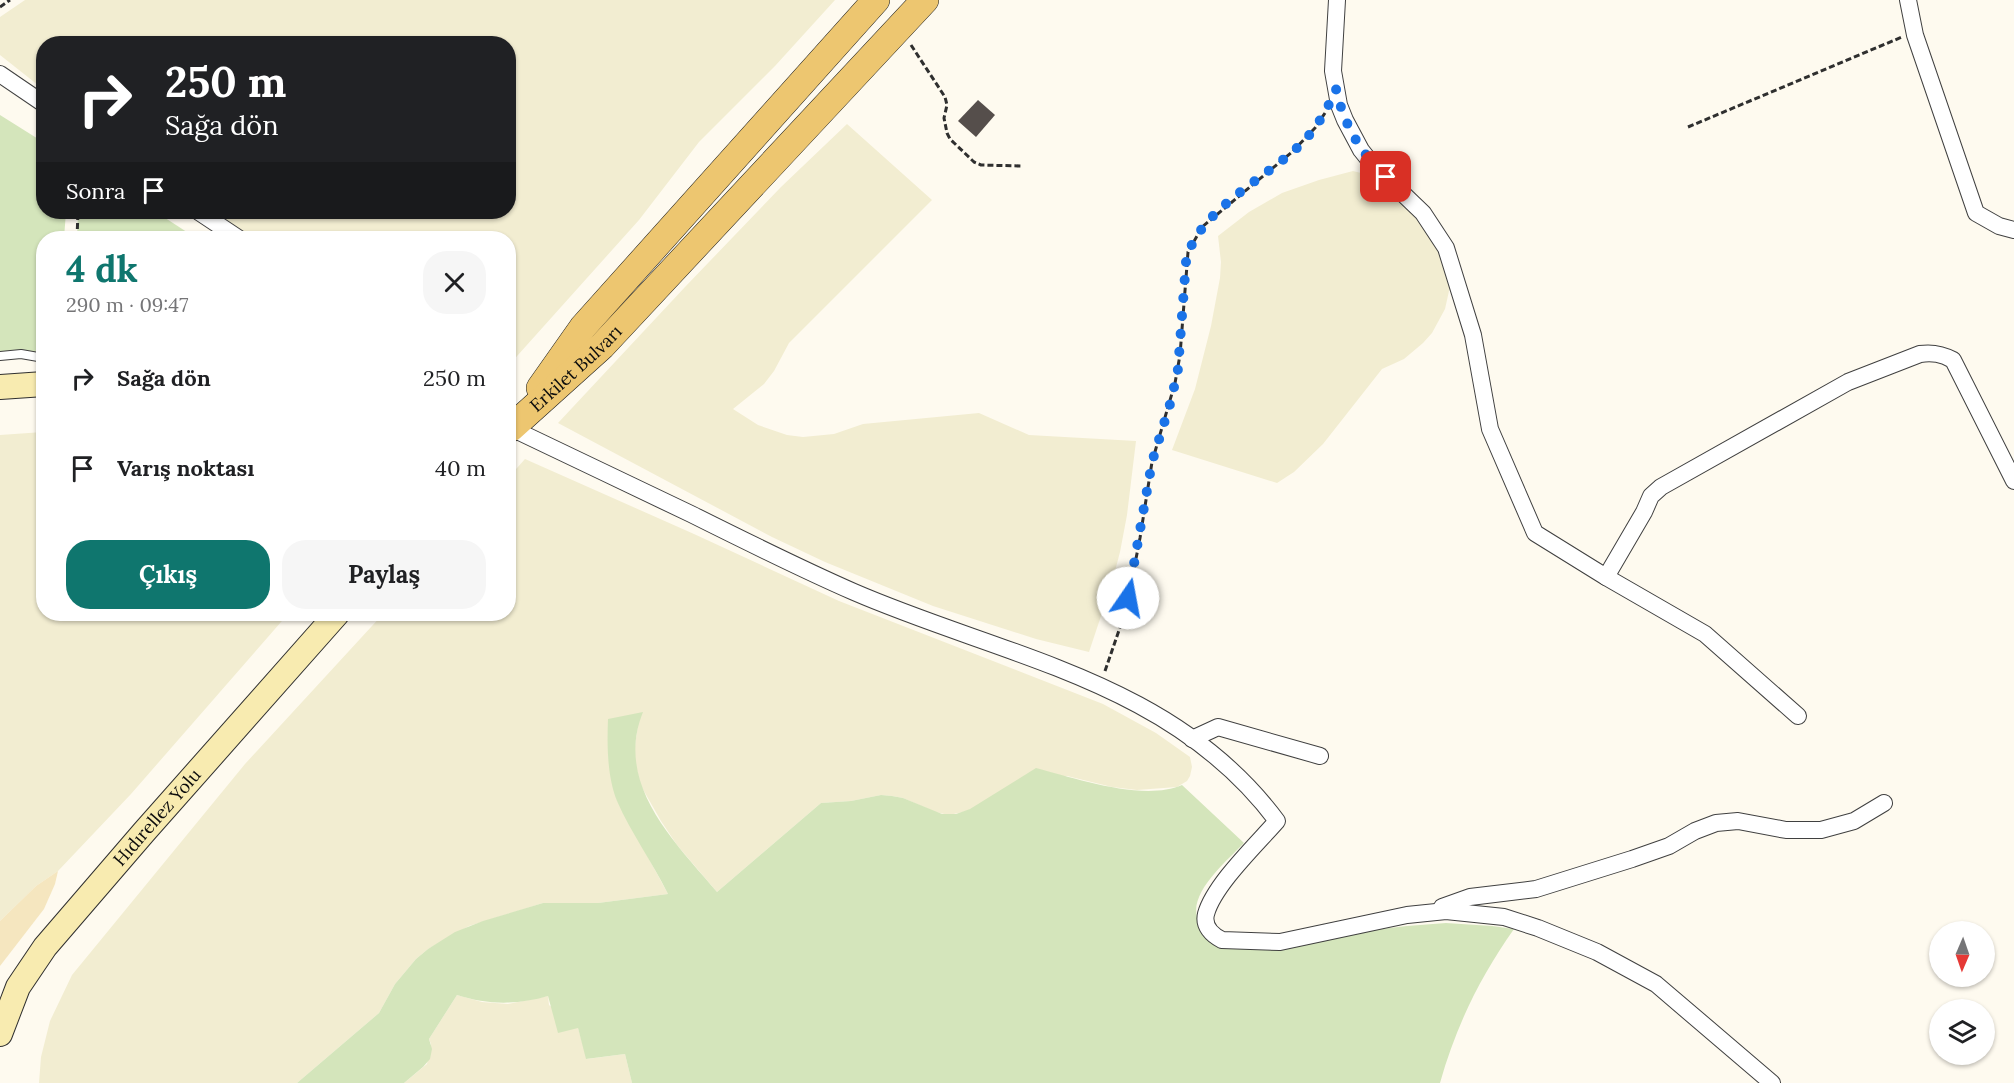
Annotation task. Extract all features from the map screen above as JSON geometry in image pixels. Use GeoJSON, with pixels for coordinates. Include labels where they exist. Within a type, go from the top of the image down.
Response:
{"type":"FeatureCollection","features":[{"type":"Feature","properties":{"kind":"main road","name":"Erkilet Bulvarı"},"geometry":{"type":"LineString","coordinates":[[516,419],[582,327],[876,0]]}},
{"type":"Feature","properties":{"kind":"main road","name":"Erkilet Bulvarı"},"geometry":{"type":"LineString","coordinates":[[516,423],[602,346],[925,0]]}},
{"type":"Feature","properties":{"kind":"street"},"geometry":{"type":"LineString","coordinates":[[1337,0],[1333,53],[1336,89],[1345,120],[1361,150],[1373,165],[1423,213],[1446,248],[1473,335],[1490,429],[1535,533],[1705,634],[1798,716]]}},
{"type":"Feature","properties":{"kind":"street"},"geometry":{"type":"LineString","coordinates":[[1908,0],[1914,32],[1976,213],[1999,226],[2014,230]]}},
{"type":"Feature","properties":{"kind":"street"},"geometry":{"type":"LineString","coordinates":[[0,74],[36,99]]}},
{"type":"Feature","properties":{"kind":"street"},"geometry":{"type":"LineString","coordinates":[[210,219],[228,231]]}},
{"type":"Feature","properties":{"kind":"street"},"geometry":{"type":"LineString","coordinates":[[1606,577],[1647,504],[1661,487],[1848,382],[1920,354],[1939,354],[1953,360],[2014,482]]}},
{"type":"Feature","properties":{"kind":"street"},"geometry":{"type":"LineString","coordinates":[[0,387],[36,385]]}},
{"type":"Feature","properties":{"kind":"street"},"geometry":{"type":"LineString","coordinates":[[516,432],[809,572],[911,615],[1021,653],[1099,684],[1140,704],[1192,739],[1231,768],[1277,821],[1220,887],[1206,914],[1208,927],[1216,937],[1228,942],[1280,942],[1426,912],[1466,912],[1504,917],[1597,952],[1656,984],[1772,1083]]}},
{"type":"Feature","properties":{"kind":"street","name":"Hıdırellez Yolu"},"geometry":{"type":"LineString","coordinates":[[0,1035],[18,987],[45,947],[331,621]]}},
{"type":"Feature","properties":{"kind":"street"},"geometry":{"type":"LineString","coordinates":[[1192,739],[1218,727],[1320,756]]}},
{"type":"Feature","properties":{"kind":"street"},"geometry":{"type":"LineString","coordinates":[[1426,912],[1470,897],[1536,888],[1632,860],[1669,846],[1695,831],[1716,823],[1738,821],[1786,830],[1821,830],[1854,821],[1884,803]]}},
{"type":"Feature","properties":{"kind":"lane"},"geometry":{"type":"LineString","coordinates":[[0,356],[21,354],[36,357]]}},
{"type":"Feature","properties":{"kind":"path"},"geometry":{"type":"LineString","coordinates":[[0,7],[9,0]]}},
{"type":"Feature","properties":{"kind":"path"},"geometry":{"type":"LineString","coordinates":[[900,28],[945,97],[947,105],[945,127],[950,139],[978,164],[1021,166]]}},
{"type":"Feature","properties":{"kind":"path"},"geometry":{"type":"LineString","coordinates":[[1688,127],[1914,32]]}},
{"type":"Feature","properties":{"kind":"path"},"geometry":{"type":"LineString","coordinates":[[1099,684],[1126,610],[1152,462],[1175,383],[1180,355],[1188,252],[1202,227],[1304,141],[1323,116],[1336,89]]}},
{"type":"Feature","properties":{"kind":"shaded area"},"geometry":{"type":"Polygon","coordinates":[[[25,0],[835,0],[775,66],[699,142],[639,220],[516,357],[516,231],[242,231],[223,219],[516,219],[516,36],[36,36],[36,83],[0,55],[0,17],[25,0]]]}},
{"type":"Feature","properties":{"kind":"shaded area"},"geometry":{"type":"Polygon","coordinates":[[[847,124],[932,200],[789,343],[764,384],[733,409],[758,425],[787,435],[803,437],[834,434],[863,424],[979,413],[1029,435],[1136,441],[1120,552],[1089,652],[1036,639],[933,606],[825,562],[772,537],[558,423],[781,187],[847,124]]]}},
{"type":"Feature","properties":{"kind":"shaded area"},"geometry":{"type":"Polygon","coordinates":[[[1353,171],[1369,175],[1390,188],[1436,239],[1451,282],[1445,309],[1432,333],[1404,359],[1382,369],[1323,444],[1294,472],[1277,483],[1172,450],[1195,389],[1211,326],[1220,278],[1218,236],[1249,212],[1282,193],[1353,171]]]}},
{"type":"Feature","properties":{"kind":"shaded area"},"geometry":{"type":"Polygon","coordinates":[[[36,432],[36,621],[282,621],[131,794],[58,871],[36,886],[0,921],[0,435],[36,432]]]}},
{"type":"Feature","properties":{"kind":"shaded area"},"geometry":{"type":"Polygon","coordinates":[[[525,459],[839,601],[1103,704],[1156,733],[1190,757],[1192,767],[1190,776],[1187,781],[1177,787],[1137,790],[1112,787],[1067,776],[949,815],[892,796],[881,795],[851,801],[821,803],[717,892],[677,845],[641,786],[634,752],[638,725],[608,719],[608,755],[617,800],[668,894],[598,903],[543,903],[469,926],[428,949],[416,959],[395,984],[379,1013],[297,1083],[39,1083],[41,1057],[50,1021],[72,975],[245,764],[377,621],[516,621],[516,469],[525,459]]]}},
{"type":"Feature","properties":{"kind":"shaded area"},"geometry":{"type":"Polygon","coordinates":[[[457,995],[482,1002],[508,1004],[548,996],[549,1005],[578,1028],[587,1059],[625,1054],[632,1083],[404,1083],[427,1064],[431,1044],[429,1039],[457,995]]]}},
{"type":"Feature","properties":{"kind":"green space"},"geometry":{"type":"Polygon","coordinates":[[[0,115],[36,138],[36,219],[65,219],[65,231],[36,231],[36,351],[32,355],[0,357],[0,115]]]}},
{"type":"Feature","properties":{"kind":"green space"},"geometry":{"type":"Polygon","coordinates":[[[78,219],[167,219],[185,231],[77,231],[78,219]]]}},
{"type":"Feature","properties":{"kind":"green space"},"geometry":{"type":"Polygon","coordinates":[[[643,712],[636,738],[636,763],[642,787],[667,832],[717,892],[821,803],[851,801],[881,795],[903,798],[942,814],[956,814],[970,809],[1036,768],[1129,790],[1166,790],[1182,785],[1244,843],[1220,867],[1199,897],[1196,907],[1197,917],[1210,936],[1328,935],[1446,923],[1514,929],[1490,965],[1470,1003],[1440,1083],[632,1083],[625,1054],[586,1059],[578,1028],[558,1033],[548,996],[502,1003],[480,1001],[457,995],[429,1039],[432,1049],[430,1059],[404,1083],[297,1083],[379,1013],[395,984],[416,959],[455,932],[543,903],[598,903],[668,894],[617,801],[609,771],[608,719],[643,712]]]}},
{"type":"Feature","properties":{"kind":"sand"},"geometry":{"type":"Polygon","coordinates":[[[58,871],[44,909],[0,966],[0,921],[36,886],[58,871]]]}},
{"type":"Feature","properties":{"kind":"building"},"geometry":{"type":"Polygon","coordinates":[[[978,100],[995,115],[976,137],[958,121],[978,100]]]}},
{"type":"Feature","properties":{"kind":"route"},"geometry":{"type":"LineString","coordinates":[[1128,598],[1152,462],[1171,401],[1178,369],[1186,262],[1197,234],[1229,203],[1304,141],[1323,116],[1336,89],[1339,105],[1352,135],[1373,165],[1386,177]]}}]}
